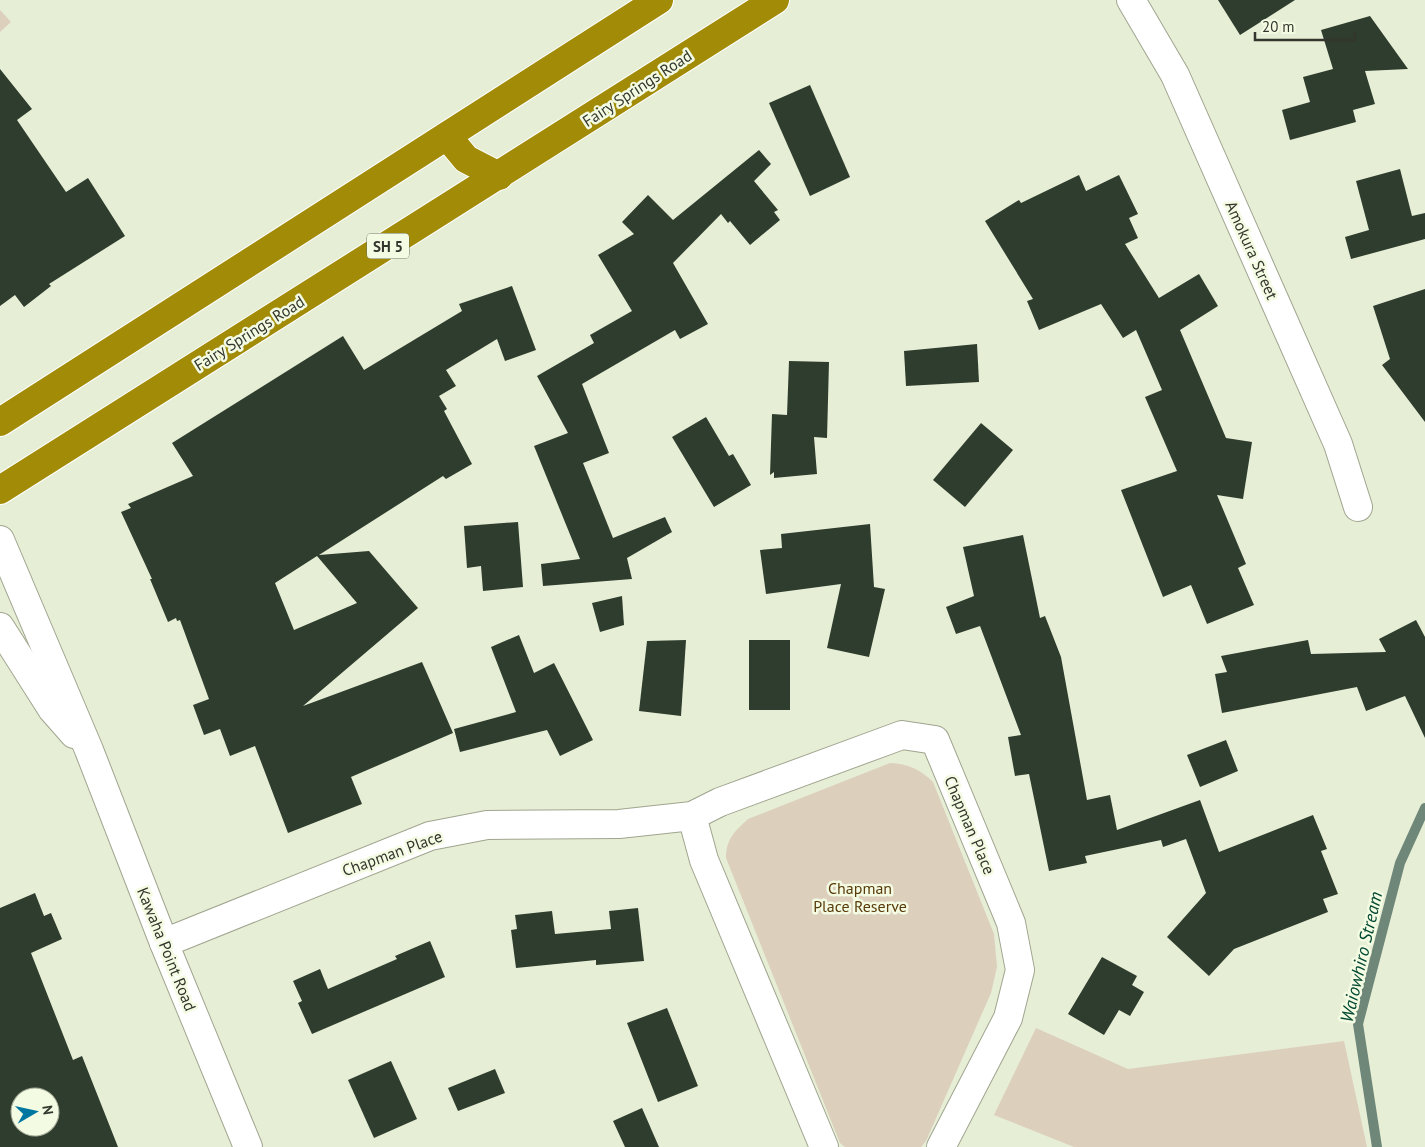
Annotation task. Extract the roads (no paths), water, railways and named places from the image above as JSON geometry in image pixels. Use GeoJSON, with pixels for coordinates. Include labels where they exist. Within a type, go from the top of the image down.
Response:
{"type":"FeatureCollection","features":[{"type":"Feature","properties":{"kind":"highway"},"geometry":{"type":"LineString","coordinates":[[0,422],[659,0]]}},
{"type":"Feature","properties":{"kind":"highway","name":"Fairy Springs Road"},"geometry":{"type":"LineString","coordinates":[[0,490],[775,0]]}},
{"type":"Feature","properties":{"kind":"highway"},"geometry":{"type":"LineString","coordinates":[[447,136],[466,159],[499,176]]}},
{"type":"Feature","properties":{"kind":"street","name":"Amokura Street"},"geometry":{"type":"LineString","coordinates":[[1131,0],[1176,75],[1338,444],[1358,506]]}},
{"type":"Feature","properties":{"kind":"street","name":"Kawaha Point Road"},"geometry":{"type":"LineString","coordinates":[[0,540],[89,750],[164,943],[248,1147]]}},
{"type":"Feature","properties":{"kind":"street","name":"Kawaha Point Road"},"geometry":{"type":"LineString","coordinates":[[0,627],[52,709],[89,750]]}},
{"type":"Feature","properties":{"kind":"street","name":"Chapman Place"},"geometry":{"type":"LineString","coordinates":[[164,943],[430,836],[487,825],[619,824],[692,816],[720,802],[902,736],[934,740],[1010,923],[1020,970],[1008,1018],[941,1147]]}},
{"type":"Feature","properties":{"kind":"street"},"geometry":{"type":"LineString","coordinates":[[692,816],[704,860],[824,1147]]}},
{"type":"Feature","properties":{"kind":"waterway","name":"Waiowhiro Stream"},"geometry":{"type":"LineString","coordinates":[[1377,1147],[1358,1024],[1400,863],[1425,808]]}},
{"type":"Feature","properties":{"kind":"park label","name":"Chapman Place Reserve"},"geometry":{"type":"Point","coordinates":[860,897]}}]}
